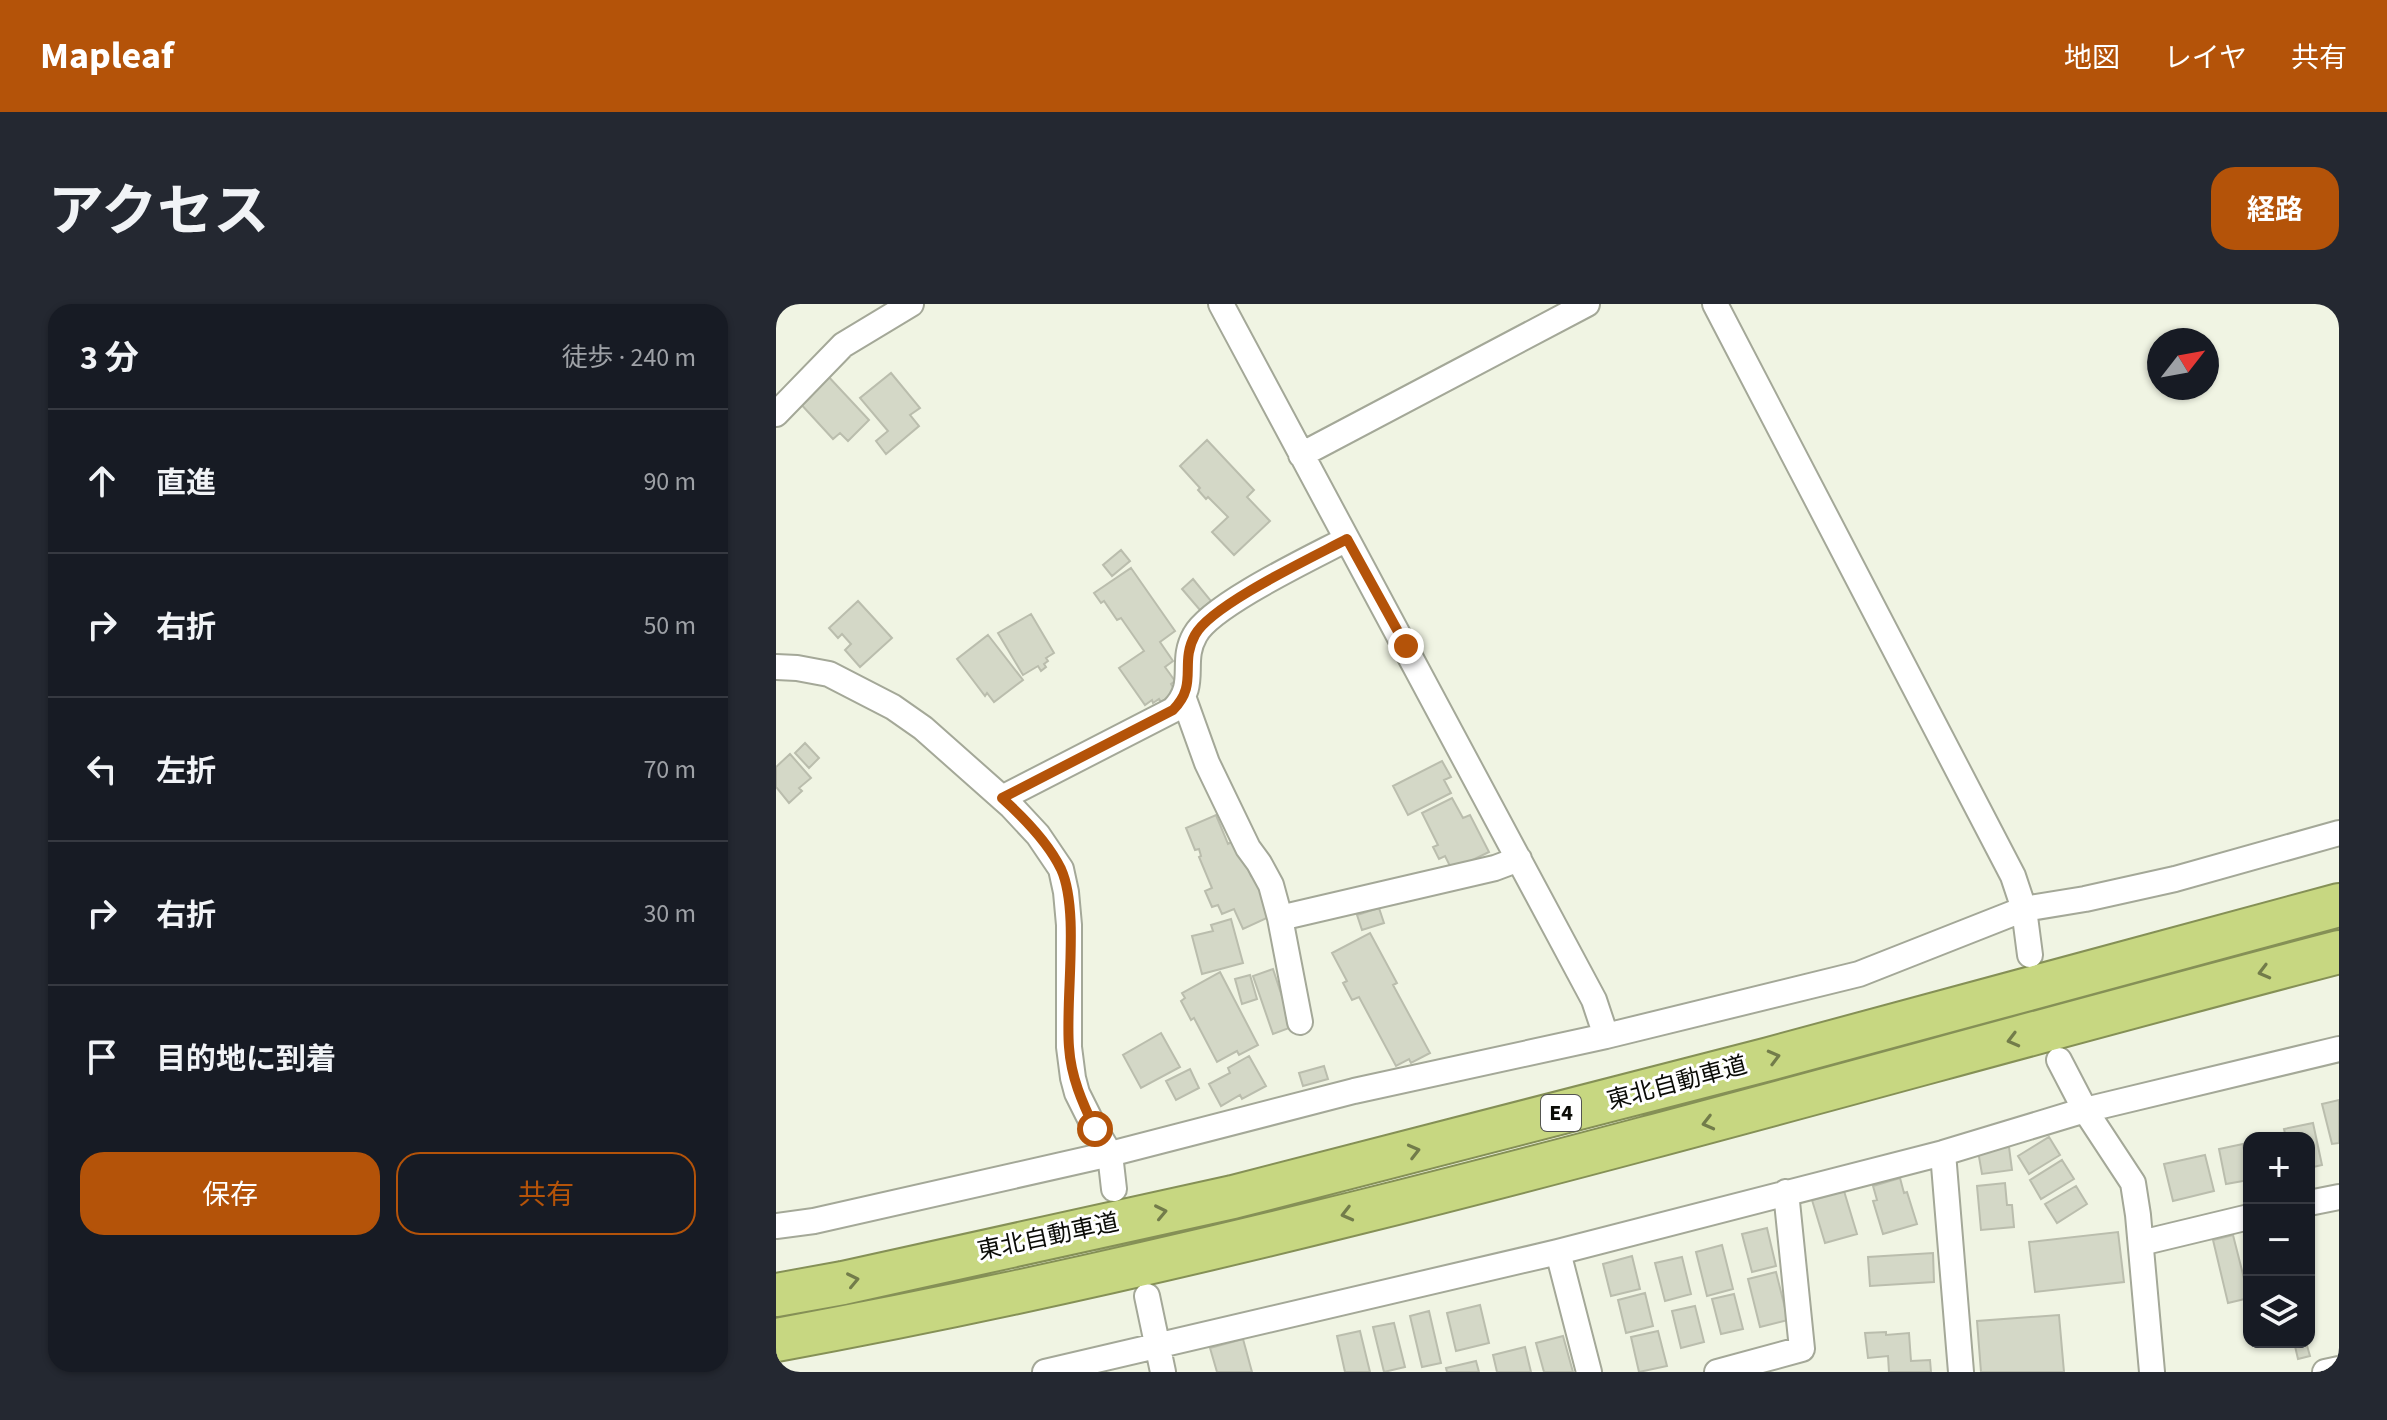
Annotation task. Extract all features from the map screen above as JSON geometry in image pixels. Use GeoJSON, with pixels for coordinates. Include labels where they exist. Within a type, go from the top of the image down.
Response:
{"type":"FeatureCollection","features":[{"type":"Feature","properties":{"kind":"highway","name":"東北自動車道"},"geometry":{"type":"LineString","coordinates":[[776,1295],[1233,1197],[1769,1059],[2339,905]]}},
{"type":"Feature","properties":{"kind":"highway","name":"東北自動車道"},"geometry":{"type":"LineString","coordinates":[[776,1340],[1000,1296],[1245,1239],[1783,1103],[2339,952]]}},
{"type":"Feature","properties":{"kind":"street"},"geometry":{"type":"LineString","coordinates":[[776,414],[843,345],[911,304]]}},
{"type":"Feature","properties":{"kind":"street"},"geometry":{"type":"LineString","coordinates":[[1221,304],[1594,1000],[1606,1036]]}},
{"type":"Feature","properties":{"kind":"street"},"geometry":{"type":"LineString","coordinates":[[1301,455],[1587,304]]}},
{"type":"Feature","properties":{"kind":"street"},"geometry":{"type":"LineString","coordinates":[[1715,304],[2013,876],[2024,909],[2030,955]]}},
{"type":"Feature","properties":{"kind":"street"},"geometry":{"type":"LineString","coordinates":[[1002,798],[1173,710],[1184,699],[1189,683],[1189,650],[1196,632],[1236,600],[1347,539]]}},
{"type":"Feature","properties":{"kind":"street"},"geometry":{"type":"LineString","coordinates":[[776,667],[829,674],[893,707],[923,728],[1002,798],[1038,835],[1061,869],[1069,925],[1069,1047],[1073,1078],[1077,1093],[1110,1154],[1114,1189]]}},
{"type":"Feature","properties":{"kind":"street"},"geometry":{"type":"LineString","coordinates":[[1184,699],[1207,763],[1248,848],[1271,885],[1300,1022]]}},
{"type":"Feature","properties":{"kind":"street"},"geometry":{"type":"LineString","coordinates":[[776,1226],[814,1221],[1110,1154],[1354,1091],[1606,1036],[1859,974],[2024,909],[2175,879],[2339,833]]}},
{"type":"Feature","properties":{"kind":"street"},"geometry":{"type":"LineString","coordinates":[[1280,918],[1495,868],[1519,859]]}},
{"type":"Feature","properties":{"kind":"street"},"geometry":{"type":"LineString","coordinates":[[1045,1372],[1558,1252],[1943,1153],[2085,1110],[2339,1049]]}},
{"type":"Feature","properties":{"kind":"street"},"geometry":{"type":"LineString","coordinates":[[2059,1060],[2085,1110],[2133,1183],[2152,1372]]}},
{"type":"Feature","properties":{"kind":"street"},"geometry":{"type":"LineString","coordinates":[[1943,1153],[1961,1372]]}},
{"type":"Feature","properties":{"kind":"street"},"geometry":{"type":"LineString","coordinates":[[1717,1372],[1802,1349],[1786,1192]]}},
{"type":"Feature","properties":{"kind":"street"},"geometry":{"type":"LineString","coordinates":[[2315,1202],[2339,1197]]}},
{"type":"Feature","properties":{"kind":"street"},"geometry":{"type":"LineString","coordinates":[[2141,1243],[2243,1218]]}},
{"type":"Feature","properties":{"kind":"street"},"geometry":{"type":"LineString","coordinates":[[1558,1252],[1589,1372]]}},
{"type":"Feature","properties":{"kind":"street"},"geometry":{"type":"LineString","coordinates":[[1147,1296],[1163,1372]]}},
{"type":"Feature","properties":{"kind":"street"},"geometry":{"type":"LineString","coordinates":[[2325,1372],[2339,1369]]}},
{"type":"Feature","properties":{"kind":"building"},"geometry":{"type":"Polygon","coordinates":[[[891,373],[920,408],[910,415],[919,426],[886,454],[876,441],[888,431],[860,398],[891,373]]]}},
{"type":"Feature","properties":{"kind":"building"},"geometry":{"type":"Polygon","coordinates":[[[826,374],[869,420],[848,441],[840,433],[833,439],[798,401],[826,374]]]}},
{"type":"Feature","properties":{"kind":"building"},"geometry":{"type":"Polygon","coordinates":[[[1207,440],[1254,490],[1247,497],[1270,521],[1234,555],[1212,532],[1228,517],[1208,497],[1206,499],[1180,466],[1207,440]]]}},
{"type":"Feature","properties":{"kind":"building"},"geometry":{"type":"Polygon","coordinates":[[[1121,550],[1130,561],[1112,576],[1103,565],[1121,550]]]}},
{"type":"Feature","properties":{"kind":"building"},"geometry":{"type":"Polygon","coordinates":[[[1131,568],[1175,631],[1160,642],[1173,661],[1165,667],[1175,681],[1171,684],[1176,692],[1161,702],[1159,699],[1153,703],[1152,700],[1145,705],[1119,668],[1144,651],[1121,618],[1117,620],[1104,601],[1101,603],[1094,593],[1131,568]]]}},
{"type":"Feature","properties":{"kind":"building"},"geometry":{"type":"Polygon","coordinates":[[[1193,579],[1211,601],[1200,610],[1182,589],[1193,579]]]}},
{"type":"Feature","properties":{"kind":"building"},"geometry":{"type":"Polygon","coordinates":[[[858,601],[892,638],[860,667],[845,650],[851,644],[842,634],[838,638],[829,628],[858,601]]]}},
{"type":"Feature","properties":{"kind":"building"},"geometry":{"type":"Polygon","coordinates":[[[1031,614],[1054,653],[1046,658],[1046,667],[1041,671],[1038,666],[1023,675],[998,633],[1031,614]]]}},
{"type":"Feature","properties":{"kind":"building"},"geometry":{"type":"Polygon","coordinates":[[[988,635],[1023,680],[994,702],[987,693],[985,696],[957,659],[988,635]]]}},
{"type":"Feature","properties":{"kind":"building"},"geometry":{"type":"Polygon","coordinates":[[[805,743],[819,758],[809,768],[795,753],[805,743]]]}},
{"type":"Feature","properties":{"kind":"building"},"geometry":{"type":"Polygon","coordinates":[[[790,754],[811,778],[799,788],[802,791],[789,803],[776,787],[776,767],[790,754]]]}},
{"type":"Feature","properties":{"kind":"building"},"geometry":{"type":"Polygon","coordinates":[[[1442,761],[1451,777],[1444,780],[1451,793],[1408,815],[1393,786],[1442,761]]]}},
{"type":"Feature","properties":{"kind":"building"},"geometry":{"type":"Polygon","coordinates":[[[1452,798],[1463,818],[1470,815],[1489,852],[1452,870],[1445,856],[1439,859],[1433,847],[1438,845],[1422,813],[1452,798]]]}},
{"type":"Feature","properties":{"kind":"building"},"geometry":{"type":"Polygon","coordinates":[[[1216,815],[1228,844],[1236,840],[1251,876],[1255,874],[1269,917],[1243,929],[1234,909],[1222,914],[1218,905],[1212,907],[1205,891],[1212,888],[1199,857],[1199,849],[1195,850],[1186,828],[1216,815]]]}},
{"type":"Feature","properties":{"kind":"building"},"geometry":{"type":"Polygon","coordinates":[[[1379,908],[1384,923],[1362,930],[1357,915],[1379,908]]]}},
{"type":"Feature","properties":{"kind":"building"},"geometry":{"type":"Polygon","coordinates":[[[1231,919],[1243,963],[1202,974],[1192,936],[1213,931],[1211,925],[1231,919]]]}},
{"type":"Feature","properties":{"kind":"building"},"geometry":{"type":"Polygon","coordinates":[[[1370,933],[1397,983],[1393,985],[1430,1053],[1411,1063],[1409,1059],[1396,1066],[1359,997],[1352,1000],[1343,983],[1347,981],[1332,953],[1370,933]]]}},
{"type":"Feature","properties":{"kind":"building"},"geometry":{"type":"Polygon","coordinates":[[[1273,969],[1292,1027],[1273,1034],[1253,976],[1273,969]]]}},
{"type":"Feature","properties":{"kind":"building"},"geometry":{"type":"Polygon","coordinates":[[[1220,972],[1258,1045],[1239,1055],[1237,1051],[1217,1062],[1194,1018],[1191,1020],[1181,1001],[1185,998],[1182,993],[1220,972]]]}},
{"type":"Feature","properties":{"kind":"building"},"geometry":{"type":"Polygon","coordinates":[[[1250,975],[1257,999],[1242,1004],[1235,979],[1250,975]]]}},
{"type":"Feature","properties":{"kind":"building"},"geometry":{"type":"Polygon","coordinates":[[[1161,1033],[1180,1067],[1141,1088],[1123,1055],[1161,1033]]]}},
{"type":"Feature","properties":{"kind":"building"},"geometry":{"type":"Polygon","coordinates":[[[1249,1056],[1266,1086],[1221,1106],[1209,1084],[1230,1073],[1228,1068],[1249,1056]]]}},
{"type":"Feature","properties":{"kind":"building"},"geometry":{"type":"Polygon","coordinates":[[[1324,1066],[1328,1079],[1303,1086],[1299,1073],[1324,1066]]]}},
{"type":"Feature","properties":{"kind":"building"},"geometry":{"type":"Polygon","coordinates":[[[1190,1069],[1199,1088],[1176,1100],[1166,1081],[1190,1069]]]}},
{"type":"Feature","properties":{"kind":"building"},"geometry":{"type":"Polygon","coordinates":[[[2339,1100],[2339,1143],[2332,1144],[2322,1104],[2339,1100]]]}},
{"type":"Feature","properties":{"kind":"building"},"geometry":{"type":"Polygon","coordinates":[[[2313,1123],[2315,1132],[2285,1132],[2284,1129],[2313,1123]]]}},
{"type":"Feature","properties":{"kind":"building"},"geometry":{"type":"Polygon","coordinates":[[[2315,1132],[2322,1165],[2315,1167],[2315,1132]]]}},
{"type":"Feature","properties":{"kind":"building"},"geometry":{"type":"Polygon","coordinates":[[[2049,1137],[2060,1155],[2029,1174],[2018,1156],[2049,1137]]]}},
{"type":"Feature","properties":{"kind":"building"},"geometry":{"type":"Polygon","coordinates":[[[2243,1144],[2243,1181],[2226,1184],[2219,1149],[2243,1144]]]}},
{"type":"Feature","properties":{"kind":"building"},"geometry":{"type":"Polygon","coordinates":[[[2009,1147],[2012,1170],[1982,1174],[1978,1151],[2009,1147]]]}},
{"type":"Feature","properties":{"kind":"building"},"geometry":{"type":"Polygon","coordinates":[[[2205,1155],[2214,1191],[2173,1201],[2164,1164],[2205,1155]]]}},
{"type":"Feature","properties":{"kind":"building"},"geometry":{"type":"Polygon","coordinates":[[[2062,1160],[2074,1179],[2041,1199],[2030,1180],[2062,1160]]]}},
{"type":"Feature","properties":{"kind":"building"},"geometry":{"type":"Polygon","coordinates":[[[1900,1178],[1917,1224],[1883,1234],[1873,1201],[1877,1200],[1873,1186],[1900,1178]]]}},
{"type":"Feature","properties":{"kind":"building"},"geometry":{"type":"Polygon","coordinates":[[[2005,1183],[2007,1205],[2012,1205],[2014,1227],[1981,1230],[1977,1186],[2005,1183]]]}},
{"type":"Feature","properties":{"kind":"building"},"geometry":{"type":"Polygon","coordinates":[[[2076,1186],[2087,1204],[2057,1223],[2045,1204],[2076,1186]]]}},
{"type":"Feature","properties":{"kind":"building"},"geometry":{"type":"Polygon","coordinates":[[[1844,1191],[1857,1234],[1825,1243],[1812,1200],[1844,1191]]]}},
{"type":"Feature","properties":{"kind":"building"},"geometry":{"type":"Polygon","coordinates":[[[1767,1228],[1776,1266],[1752,1272],[1742,1234],[1767,1228]]]}},
{"type":"Feature","properties":{"kind":"building"},"geometry":{"type":"Polygon","coordinates":[[[2118,1232],[2124,1282],[2035,1292],[2029,1242],[2118,1232]]]}},
{"type":"Feature","properties":{"kind":"building"},"geometry":{"type":"Polygon","coordinates":[[[2233,1235],[2243,1274],[2243,1299],[2228,1303],[2213,1240],[2233,1235]]]}},
{"type":"Feature","properties":{"kind":"building"},"geometry":{"type":"Polygon","coordinates":[[[1722,1245],[1733,1289],[1707,1296],[1696,1252],[1722,1245]]]}},
{"type":"Feature","properties":{"kind":"building"},"geometry":{"type":"Polygon","coordinates":[[[1933,1253],[1934,1282],[1870,1286],[1868,1257],[1933,1253]]]}},
{"type":"Feature","properties":{"kind":"building"},"geometry":{"type":"Polygon","coordinates":[[[1632,1256],[1640,1289],[1611,1296],[1603,1264],[1632,1256]]]}},
{"type":"Feature","properties":{"kind":"building"},"geometry":{"type":"Polygon","coordinates":[[[1682,1257],[1691,1294],[1665,1301],[1655,1263],[1682,1257]]]}},
{"type":"Feature","properties":{"kind":"building"},"geometry":{"type":"Polygon","coordinates":[[[1776,1272],[1788,1320],[1760,1327],[1748,1279],[1776,1272]]]}},
{"type":"Feature","properties":{"kind":"building"},"geometry":{"type":"Polygon","coordinates":[[[1645,1293],[1653,1326],[1626,1333],[1618,1300],[1645,1293]]]}},
{"type":"Feature","properties":{"kind":"building"},"geometry":{"type":"Polygon","coordinates":[[[1734,1294],[1743,1329],[1721,1334],[1712,1299],[1734,1294]]]}},
{"type":"Feature","properties":{"kind":"building"},"geometry":{"type":"Polygon","coordinates":[[[1480,1305],[1489,1343],[1456,1351],[1447,1313],[1480,1305]]]}},
{"type":"Feature","properties":{"kind":"building"},"geometry":{"type":"Polygon","coordinates":[[[1695,1306],[1704,1342],[1681,1348],[1672,1311],[1695,1306]]]}},
{"type":"Feature","properties":{"kind":"building"},"geometry":{"type":"Polygon","coordinates":[[[1429,1311],[1441,1363],[1422,1367],[1410,1316],[1429,1311]]]}},
{"type":"Feature","properties":{"kind":"building"},"geometry":{"type":"Polygon","coordinates":[[[2059,1315],[2064,1372],[1981,1372],[1977,1321],[2059,1315]]]}},
{"type":"Feature","properties":{"kind":"building"},"geometry":{"type":"Polygon","coordinates":[[[1394,1323],[1405,1367],[1384,1372],[1373,1327],[1394,1323]]]}},
{"type":"Feature","properties":{"kind":"building"},"geometry":{"type":"Polygon","coordinates":[[[1360,1331],[1370,1372],[1345,1372],[1337,1336],[1360,1331]]]}},
{"type":"Feature","properties":{"kind":"building"},"geometry":{"type":"Polygon","coordinates":[[[1658,1331],[1667,1366],[1639,1372],[1631,1337],[1658,1331]]]}},
{"type":"Feature","properties":{"kind":"building"},"geometry":{"type":"Polygon","coordinates":[[[1886,1332],[1886,1335],[1909,1333],[1911,1361],[1930,1360],[1931,1372],[1889,1372],[1888,1356],[1868,1358],[1865,1333],[1886,1332]]]}},
{"type":"Feature","properties":{"kind":"building"},"geometry":{"type":"Polygon","coordinates":[[[1563,1336],[1573,1372],[1544,1372],[1536,1343],[1563,1336]]]}},
{"type":"Feature","properties":{"kind":"building"},"geometry":{"type":"Polygon","coordinates":[[[1243,1339],[1252,1372],[1217,1372],[1210,1348],[1243,1339]]]}},
{"type":"Feature","properties":{"kind":"building"},"geometry":{"type":"Polygon","coordinates":[[[1525,1347],[1531,1372],[1497,1372],[1493,1355],[1525,1347]]]}},
{"type":"Feature","properties":{"kind":"building"},"geometry":{"type":"Polygon","coordinates":[[[2295,1348],[2308,1348],[2310,1356],[2298,1359],[2295,1348]]]}},
{"type":"Feature","properties":{"kind":"building"},"geometry":{"type":"Polygon","coordinates":[[[1476,1361],[1479,1372],[1447,1372],[1446,1368],[1476,1361]]]}},
{"type":"Feature","properties":{"kind":"route"},"geometry":{"type":"LineString","coordinates":[[1095,1129],[1073,1078],[1069,1047],[1069,925],[1061,869],[1038,835],[1002,798],[1173,710],[1184,699],[1189,683],[1189,650],[1196,632],[1236,600],[1347,539],[1406,646]]}}]}
